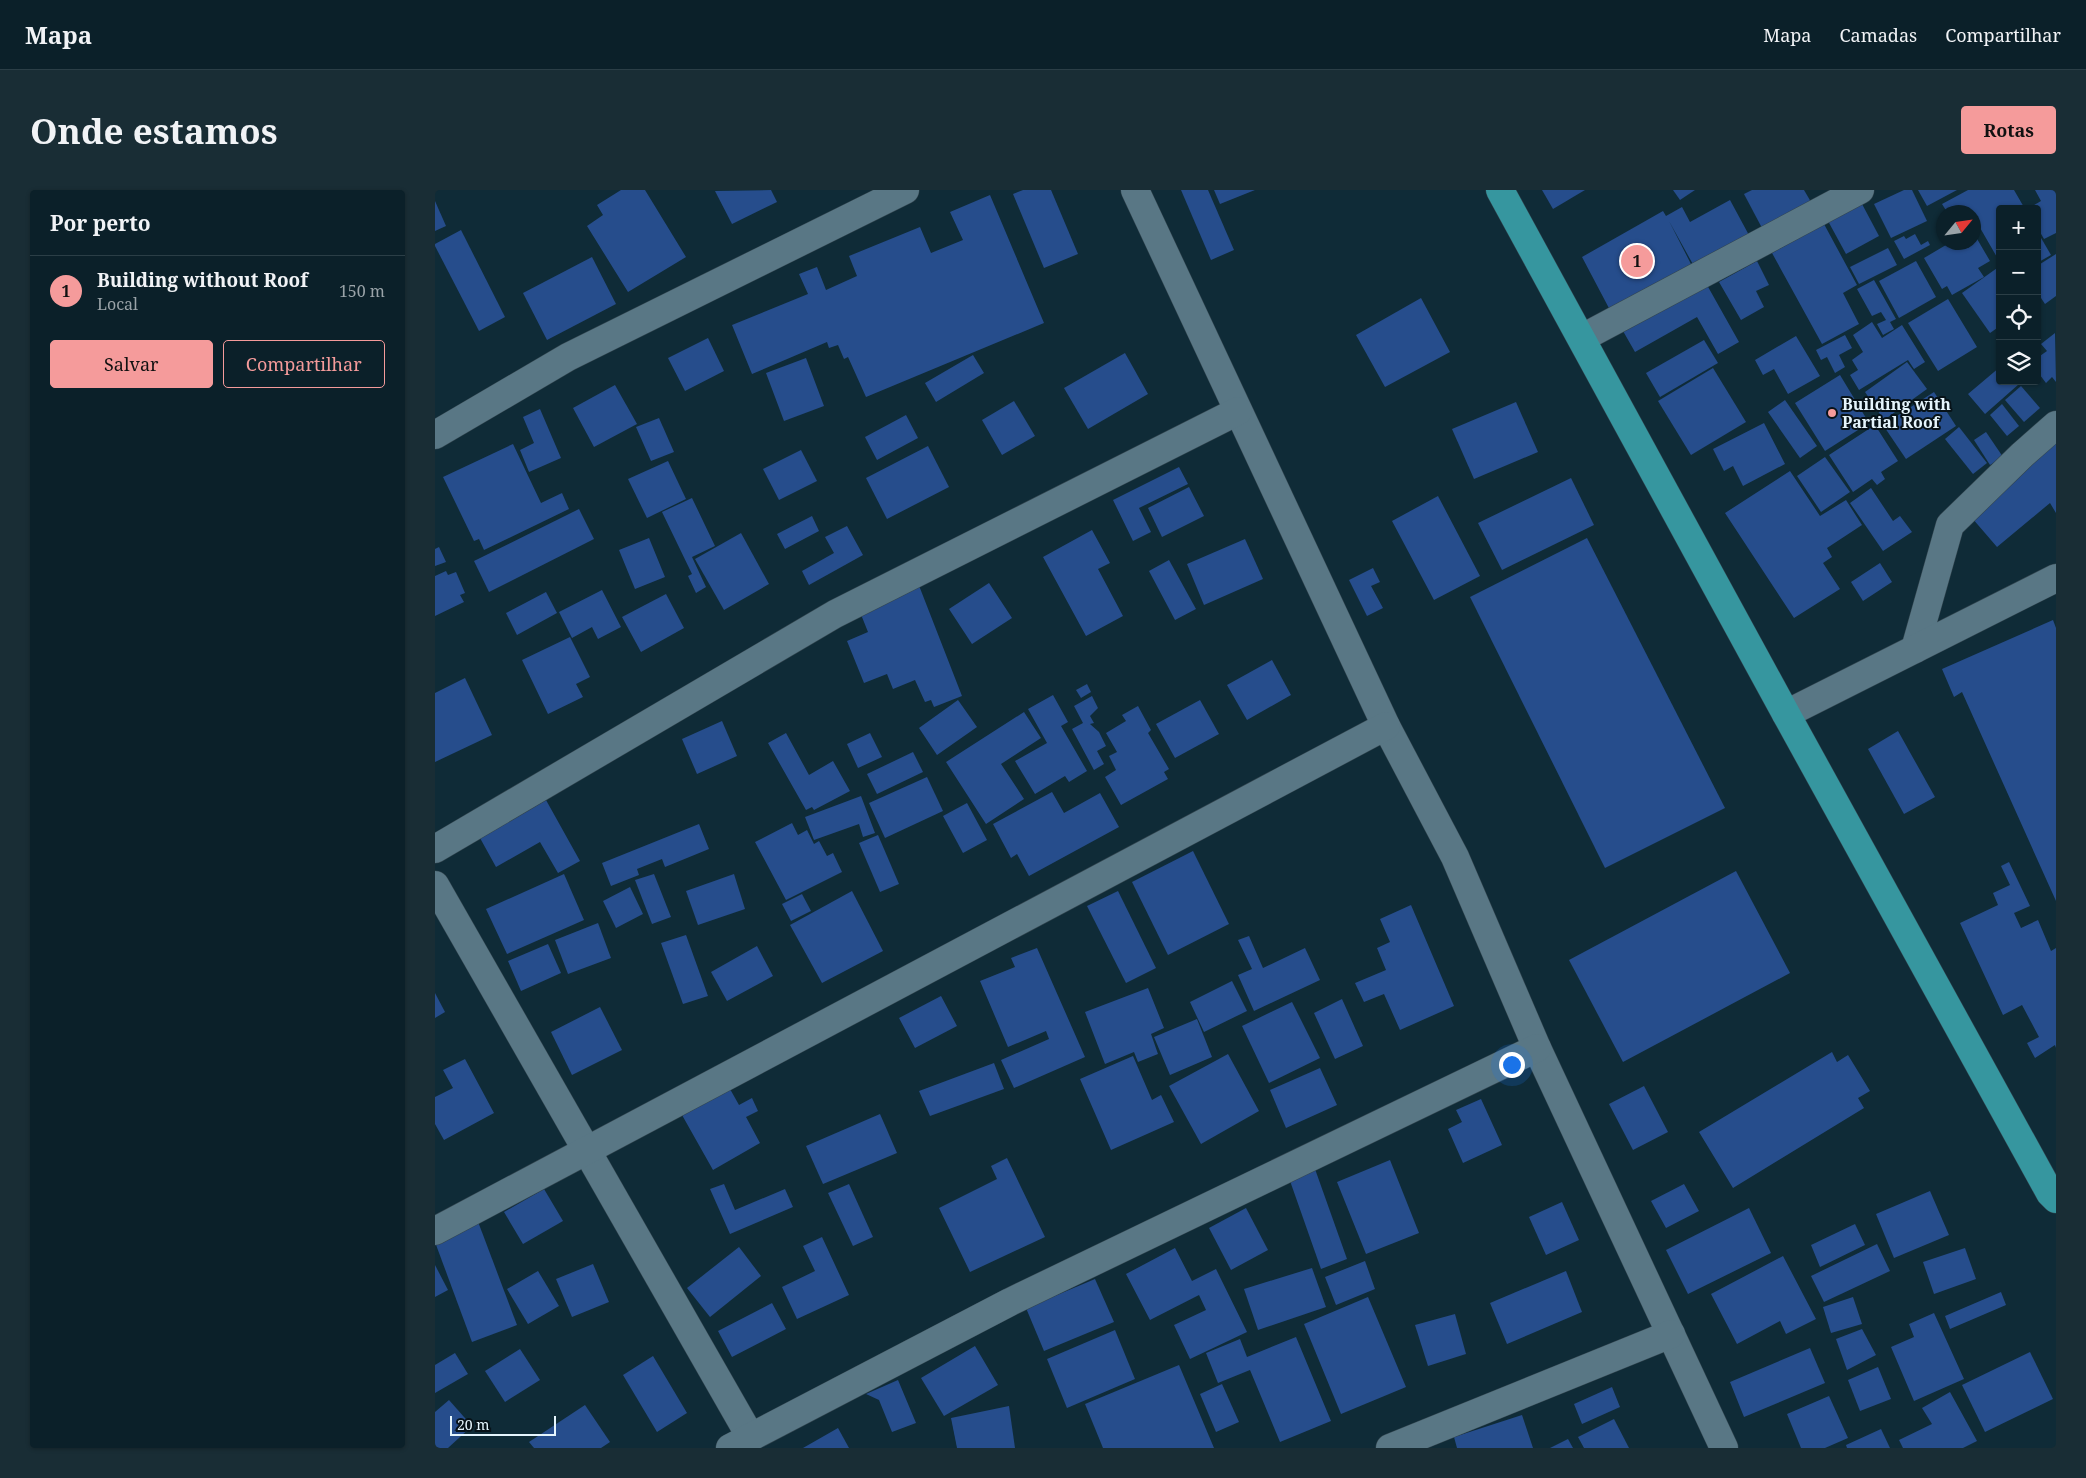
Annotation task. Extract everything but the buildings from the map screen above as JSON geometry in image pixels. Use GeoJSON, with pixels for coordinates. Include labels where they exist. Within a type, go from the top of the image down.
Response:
{"type":"FeatureCollection","features":[{"type":"Feature","properties":{"kind":"main road"},"geometry":{"type":"LineString","coordinates":[[1500,190],[1785,714],[2053,1196],[2056,1222]]}},
{"type":"Feature","properties":{"kind":"street"},"geometry":{"type":"LineString","coordinates":[[435,435],[568,357],[905,190]]}},
{"type":"Feature","properties":{"kind":"street"},"geometry":{"type":"LineString","coordinates":[[1135,190],[1386,726],[1455,857],[1537,1048],[1724,1448]]}},
{"type":"Feature","properties":{"kind":"street"},"geometry":{"type":"LineString","coordinates":[[1582,338],[1860,190]]}},
{"type":"Feature","properties":{"kind":"street"},"geometry":{"type":"LineString","coordinates":[[435,849],[835,614],[1238,411]]}},
{"type":"Feature","properties":{"kind":"street"},"geometry":{"type":"LineString","coordinates":[[1915,649],[1950,525],[2022,455],[2056,426]]}},
{"type":"Feature","properties":{"kind":"street"},"geometry":{"type":"LineString","coordinates":[[1785,714],[2056,578]]}},
{"type":"Feature","properties":{"kind":"street"},"geometry":{"type":"LineString","coordinates":[[435,1231],[1386,726]]}},
{"type":"Feature","properties":{"kind":"street"},"geometry":{"type":"LineString","coordinates":[[435,885],[588,1150],[740,1442],[1010,1302],[1537,1048]]}},
{"type":"Feature","properties":{"kind":"street"},"geometry":{"type":"LineString","coordinates":[[1390,1448],[1671,1334]]}},
{"type":"Feature","properties":{"kind":"place","name":"Building without Roof"},"geometry":{"type":"Point","coordinates":[1637,261]}},
{"type":"Feature","properties":{"kind":"place","name":"Building with Partial Roof"},"geometry":{"type":"Point","coordinates":[1832,413]}}]}
